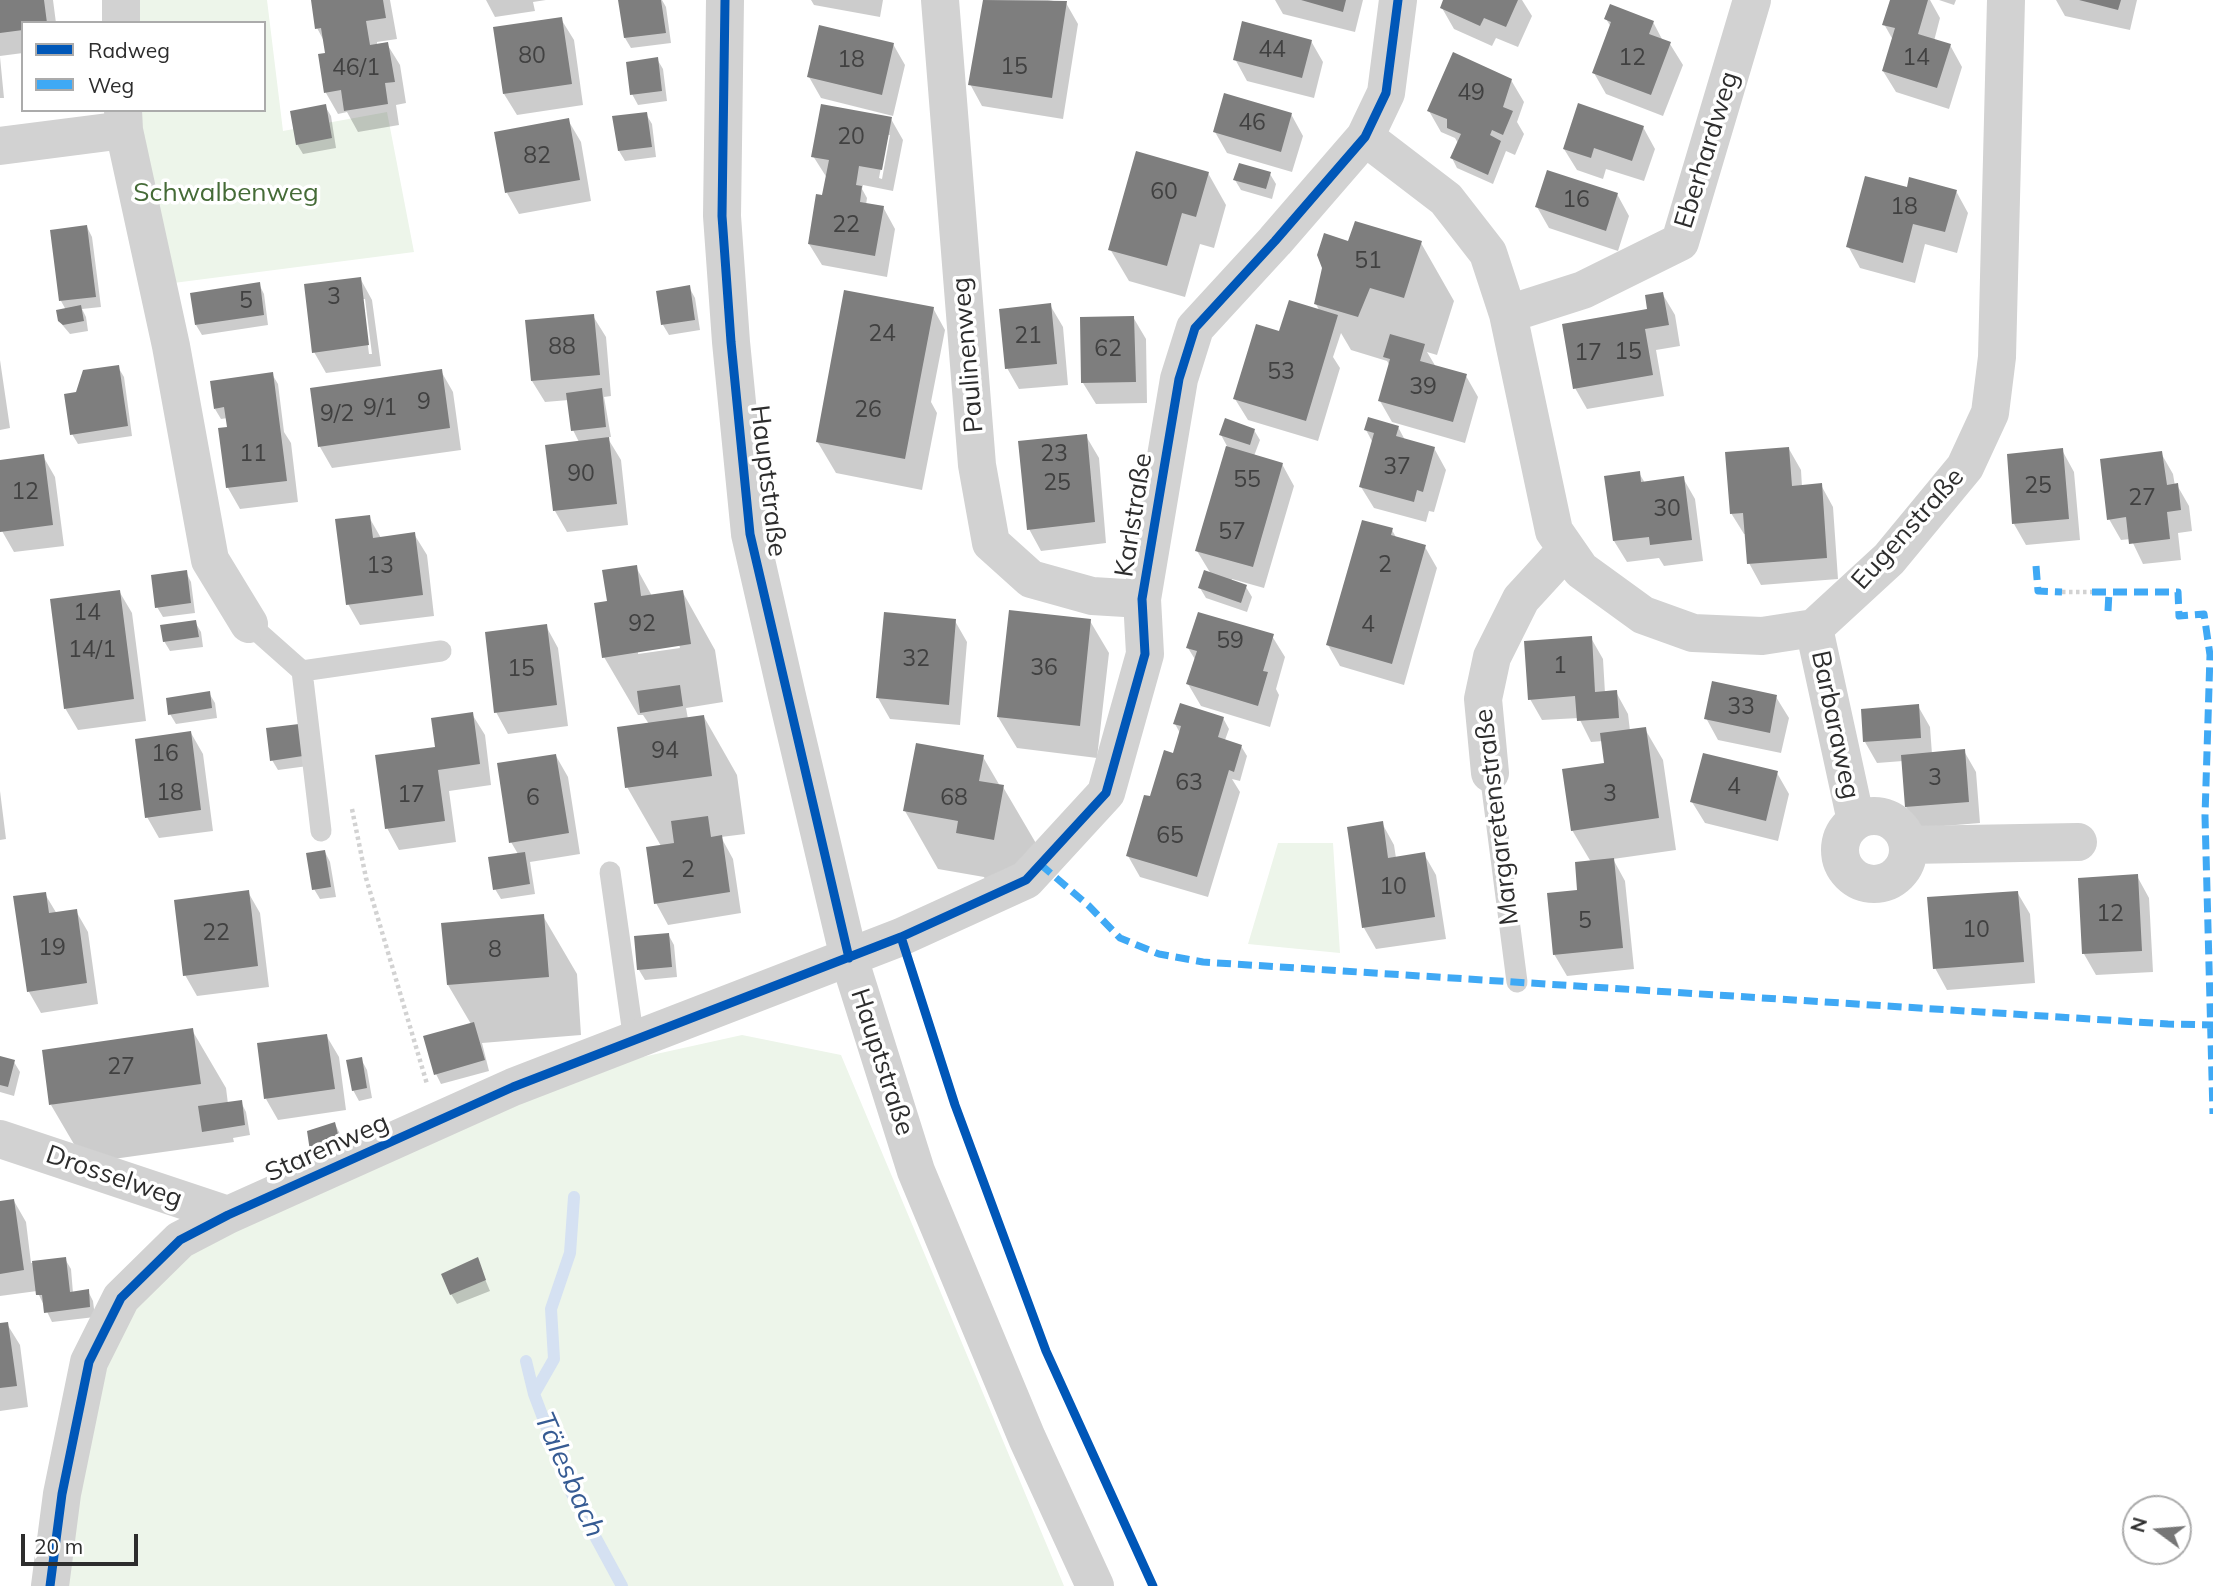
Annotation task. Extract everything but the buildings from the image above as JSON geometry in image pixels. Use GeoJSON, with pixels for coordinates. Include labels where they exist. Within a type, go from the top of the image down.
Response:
{"type":"FeatureCollection","features":[{"type":"Feature","properties":{"kind":"street"},"geometry":{"type":"LineString","coordinates":[[121,0],[121,21]]}},
{"type":"Feature","properties":{"kind":"street","name":"Hauptstraße"},"geometry":{"type":"LineString","coordinates":[[725,0],[722,216],[750,534],[849,958],[916,1171],[1027,1438],[1095,1586]]}},
{"type":"Feature","properties":{"kind":"street","name":"Paulinenweg"},"geometry":{"type":"LineString","coordinates":[[940,0],[977,465],[991,543],[1031,579],[1092,596],[1142,599]]}},
{"type":"Feature","properties":{"kind":"street","name":"Karlstraße"},"geometry":{"type":"LineString","coordinates":[[849,958],[1026,880],[1106,793],[1146,654],[1142,599],[1179,379],[1195,328],[1275,241],[1365,136],[1386,93],[1398,0]]}},
{"type":"Feature","properties":{"kind":"street","name":"Eberhardweg"},"geometry":{"type":"LineString","coordinates":[[1508,314],[1583,290],[1680,242],[1752,0]]}},
{"type":"Feature","properties":{"kind":"street","name":"Eugenstraße"},"geometry":{"type":"LineString","coordinates":[[1815,628],[1889,559],[1965,467],[1990,413],[1997,357],[2007,0]]}},
{"type":"Feature","properties":{"kind":"street"},"geometry":{"type":"LineString","coordinates":[[0,146],[123,120],[169,334],[210,560],[249,624]]}},
{"type":"Feature","properties":{"kind":"street"},"geometry":{"type":"LineString","coordinates":[[1365,136],[1446,198],[1488,253],[1508,314],[1554,531],[1565,551],[1581,570],[1643,615],[1693,634],[1762,636],[1815,628]]}},
{"type":"Feature","properties":{"kind":"street","name":"Margaretenstraße"},"geometry":{"type":"LineString","coordinates":[[1490,774],[1483,699],[1492,657],[1521,599],[1565,551]]}},
{"type":"Feature","properties":{"kind":"street","name":"Barbaraweg"},"geometry":{"type":"LineString","coordinates":[[1815,628],[1856,821]]}},
{"type":"Feature","properties":{"kind":"street","name":"Barbaraweg"},"geometry":{"type":"LineString","coordinates":[[1866,817],[1888,819],[1897,825],[1908,845],[1903,867],[1887,881],[1876,884],[1855,878],[1847,871],[1840,850],[1842,839],[1856,821],[1866,817]]}},
{"type":"Feature","properties":{"kind":"street"},"geometry":{"type":"LineString","coordinates":[[1908,845],[2078,842]]}},
{"type":"Feature","properties":{"kind":"street","name":"Starenweg"},"geometry":{"type":"LineString","coordinates":[[50,1586],[62,1494],[89,1362],[121,1298],[180,1240],[228,1215],[513,1087],[849,958]]}},
{"type":"Feature","properties":{"kind":"street","name":"Drosselweg"},"geometry":{"type":"LineString","coordinates":[[0,1139],[228,1215]]}},
{"type":"Feature","properties":{"kind":"lane"},"geometry":{"type":"LineString","coordinates":[[249,624],[302,671],[321,831]]}},
{"type":"Feature","properties":{"kind":"lane"},"geometry":{"type":"LineString","coordinates":[[302,671],[441,651]]}},
{"type":"Feature","properties":{"kind":"lane","name":"Margaretenstraße"},"geometry":{"type":"LineString","coordinates":[[1490,774],[1517,982]]}},
{"type":"Feature","properties":{"kind":"lane"},"geometry":{"type":"LineString","coordinates":[[610,872],[634,1041]]}},
{"type":"Feature","properties":{"kind":"path"},"geometry":{"type":"LineString","coordinates":[[2062,592],[2092,592]]}},
{"type":"Feature","properties":{"kind":"path"},"geometry":{"type":"LineString","coordinates":[[351,803],[366,878],[438,1121]]}},
{"type":"Feature","properties":{"kind":"green space","name":"Schwalbenweg"},"geometry":{"type":"Polygon","coordinates":[[[121,0],[267,0],[283,131],[387,112],[414,252],[158,285],[123,112],[266,112],[266,21],[121,21],[121,0]]]}},
{"type":"Feature","properties":{"kind":"green space"},"geometry":{"type":"Polygon","coordinates":[[[1278,843],[1333,843],[1340,953],[1248,944],[1278,843]]]}},
{"type":"Feature","properties":{"kind":"green space"},"geometry":{"type":"Polygon","coordinates":[[[742,1035],[841,1055],[1064,1586],[48,1586],[122,1291],[498,1089],[742,1035]]]}},
{"type":"Feature","properties":{"kind":"waterway"},"geometry":{"type":"LineString","coordinates":[[534,1394],[554,1359],[551,1309],[570,1253],[574,1197]]}},
{"type":"Feature","properties":{"kind":"waterway","name":"Tälesbach"},"geometry":{"type":"LineString","coordinates":[[526,1361],[534,1394],[572,1494],[622,1586]]}},
{"type":"Feature","properties":{"kind":"marked path"},"geometry":{"type":"LineString","coordinates":[[2036,566],[2038,591],[2062,592]]}},
{"type":"Feature","properties":{"kind":"marked path"},"geometry":{"type":"LineString","coordinates":[[2092,592],[2178,592],[2179,616],[2204,614],[2210,655],[2205,816],[2213,1114]]}},
{"type":"Feature","properties":{"kind":"marked path"},"geometry":{"type":"LineString","coordinates":[[2108,611],[2109,592]]}},
{"type":"Feature","properties":{"kind":"marked path"},"geometry":{"type":"LineString","coordinates":[[1040,864],[1089,906],[1120,938],[1159,954],[1203,962],[2213,1025]]}},
{"type":"Feature","properties":{"kind":"cycle path"},"geometry":{"type":"LineString","coordinates":[[725,0],[722,216],[750,534],[849,958]]}},
{"type":"Feature","properties":{"kind":"cycle path"},"geometry":{"type":"LineString","coordinates":[[50,1586],[62,1494],[89,1362],[121,1298],[180,1240],[228,1215],[513,1087],[901,937],[1026,880],[1106,793],[1145,654],[1142,599],[1179,379],[1195,328],[1365,137],[1386,93],[1398,0]]}},
{"type":"Feature","properties":{"kind":"cycle path"},"geometry":{"type":"LineString","coordinates":[[901,937],[955,1105],[1046,1351],[1153,1586]]}}]}
